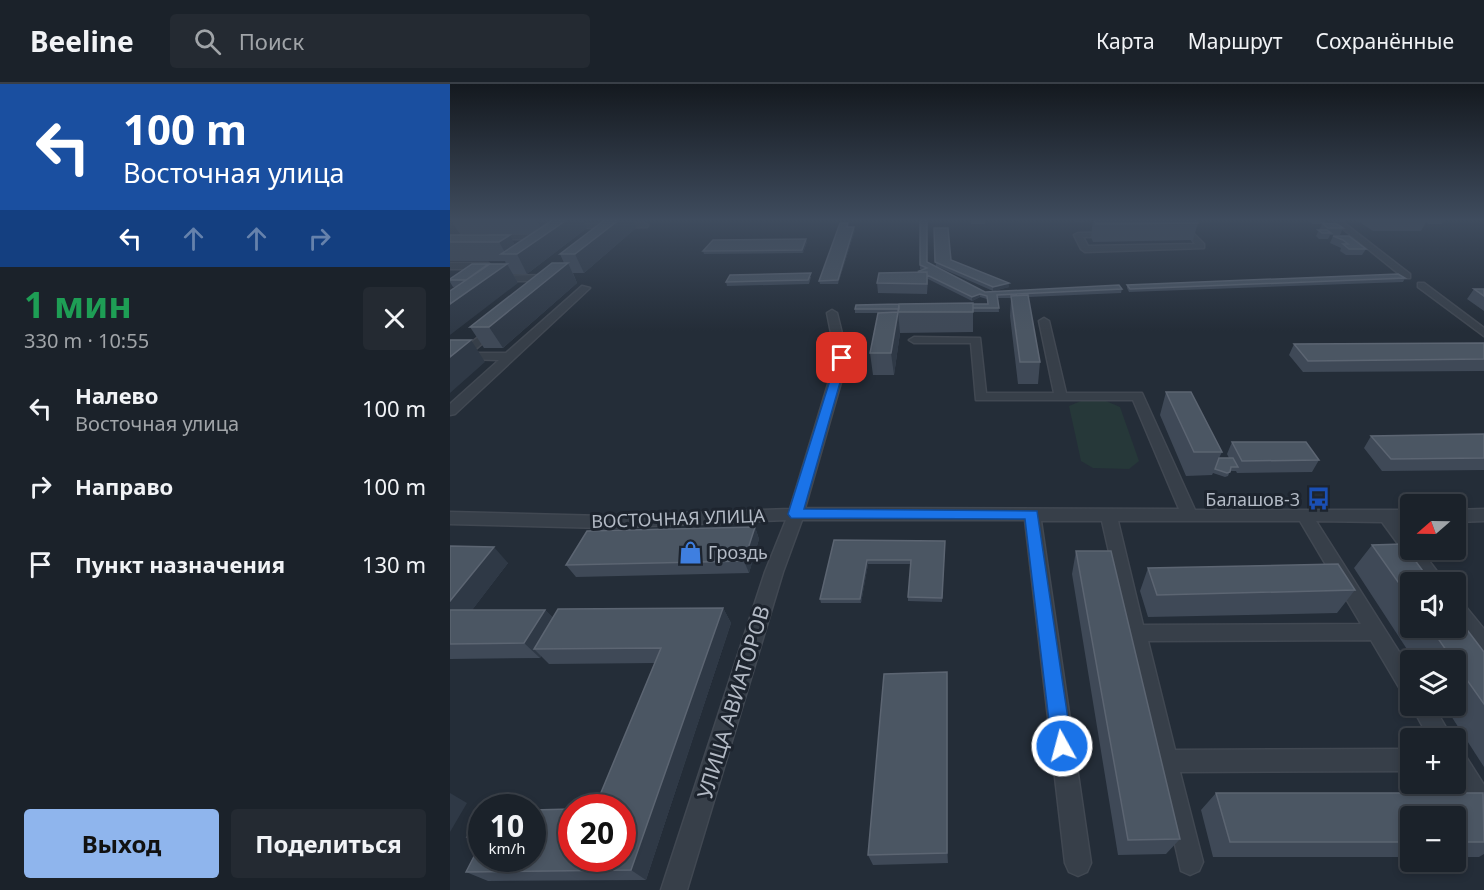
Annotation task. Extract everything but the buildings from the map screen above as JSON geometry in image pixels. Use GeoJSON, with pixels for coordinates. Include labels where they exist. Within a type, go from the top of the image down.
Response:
{"type":"FeatureCollection","features":[{"type":"Feature","properties":{"kind":"street"},"geometry":{"type":"LineString","coordinates":[[1383,257],[1407,276]]}},
{"type":"Feature","properties":{"kind":"street"},"geometry":{"type":"LineString","coordinates":[[450,266],[506,266],[490,282],[555,278]]}},
{"type":"Feature","properties":{"kind":"street"},"geometry":{"type":"LineString","coordinates":[[538,292],[563,271]]}},
{"type":"Feature","properties":{"kind":"street"},"geometry":{"type":"LineString","coordinates":[[1421,285],[1484,333]]}},
{"type":"Feature","properties":{"kind":"street"},"geometry":{"type":"LineString","coordinates":[[450,411],[585,288]]}},
{"type":"Feature","properties":{"kind":"street","name":"УЛИЦА АВИАТОРОВ"},"geometry":{"type":"LineString","coordinates":[[674,890],[774,572],[796,514],[842,358],[832,312]]}},
{"type":"Feature","properties":{"kind":"street"},"geometry":{"type":"LineString","coordinates":[[450,365],[503,321]]}},
{"type":"Feature","properties":{"kind":"street"},"geometry":{"type":"LineString","coordinates":[[1044,321],[1061,396]]}},
{"type":"Feature","properties":{"kind":"street"},"geometry":{"type":"LineString","coordinates":[[914,340],[976,340],[980,397],[1138,396],[1189,514]]}},
{"type":"Feature","properties":{"kind":"street"},"geometry":{"type":"LineString","coordinates":[[460,356],[511,357]]}},
{"type":"Feature","properties":{"kind":"street","name":"ВОСТОЧНАЯ УЛИЦА"},"geometry":{"type":"LineString","coordinates":[[450,518],[604,522],[796,514],[1400,516]]}},
{"type":"Feature","properties":{"kind":"street"},"geometry":{"type":"LineString","coordinates":[[1032,514],[1078,862]]}},
{"type":"Feature","properties":{"kind":"street"},"geometry":{"type":"LineString","coordinates":[[1108,514],[1190,862]]}},
{"type":"Feature","properties":{"kind":"street"},"geometry":{"type":"LineString","coordinates":[[1304,515],[1400,671]]}},
{"type":"Feature","properties":{"kind":"street"},"geometry":{"type":"LineString","coordinates":[[1466,516],[1484,515]]}},
{"type":"Feature","properties":{"kind":"street"},"geometry":{"type":"LineString","coordinates":[[1386,516],[1400,534]]}},
{"type":"Feature","properties":{"kind":"street"},"geometry":{"type":"LineString","coordinates":[[1466,620],[1484,644]]}},
{"type":"Feature","properties":{"kind":"street"},"geometry":{"type":"LineString","coordinates":[[1136,633],[1376,632]]}},
{"type":"Feature","properties":{"kind":"street"},"geometry":{"type":"LineString","coordinates":[[1166,761],[1400,760]]}},
{"type":"Feature","properties":{"kind":"street"},"geometry":{"type":"LineString","coordinates":[[1466,778],[1484,807]]}},
{"type":"Feature","properties":{"kind":"shaded area"},"geometry":{"type":"Polygon","coordinates":[[[1081,401],[1106,401],[1120,407],[1139,461],[1129,469],[1093,468],[1081,461],[1069,406],[1081,401]]]}},
{"type":"Feature","properties":{"kind":"place","name":"Балашов-3"},"geometry":{"type":"Point","coordinates":[1318,499]}},
{"type":"Feature","properties":{"kind":"place","name":"Гроздь"},"geometry":{"type":"Point","coordinates":[690,552]}},
{"type":"Feature","properties":{"kind":"route"},"geometry":{"type":"LineString","coordinates":[[842,358],[796,514],[1032,514],[1062,746]]}}]}
